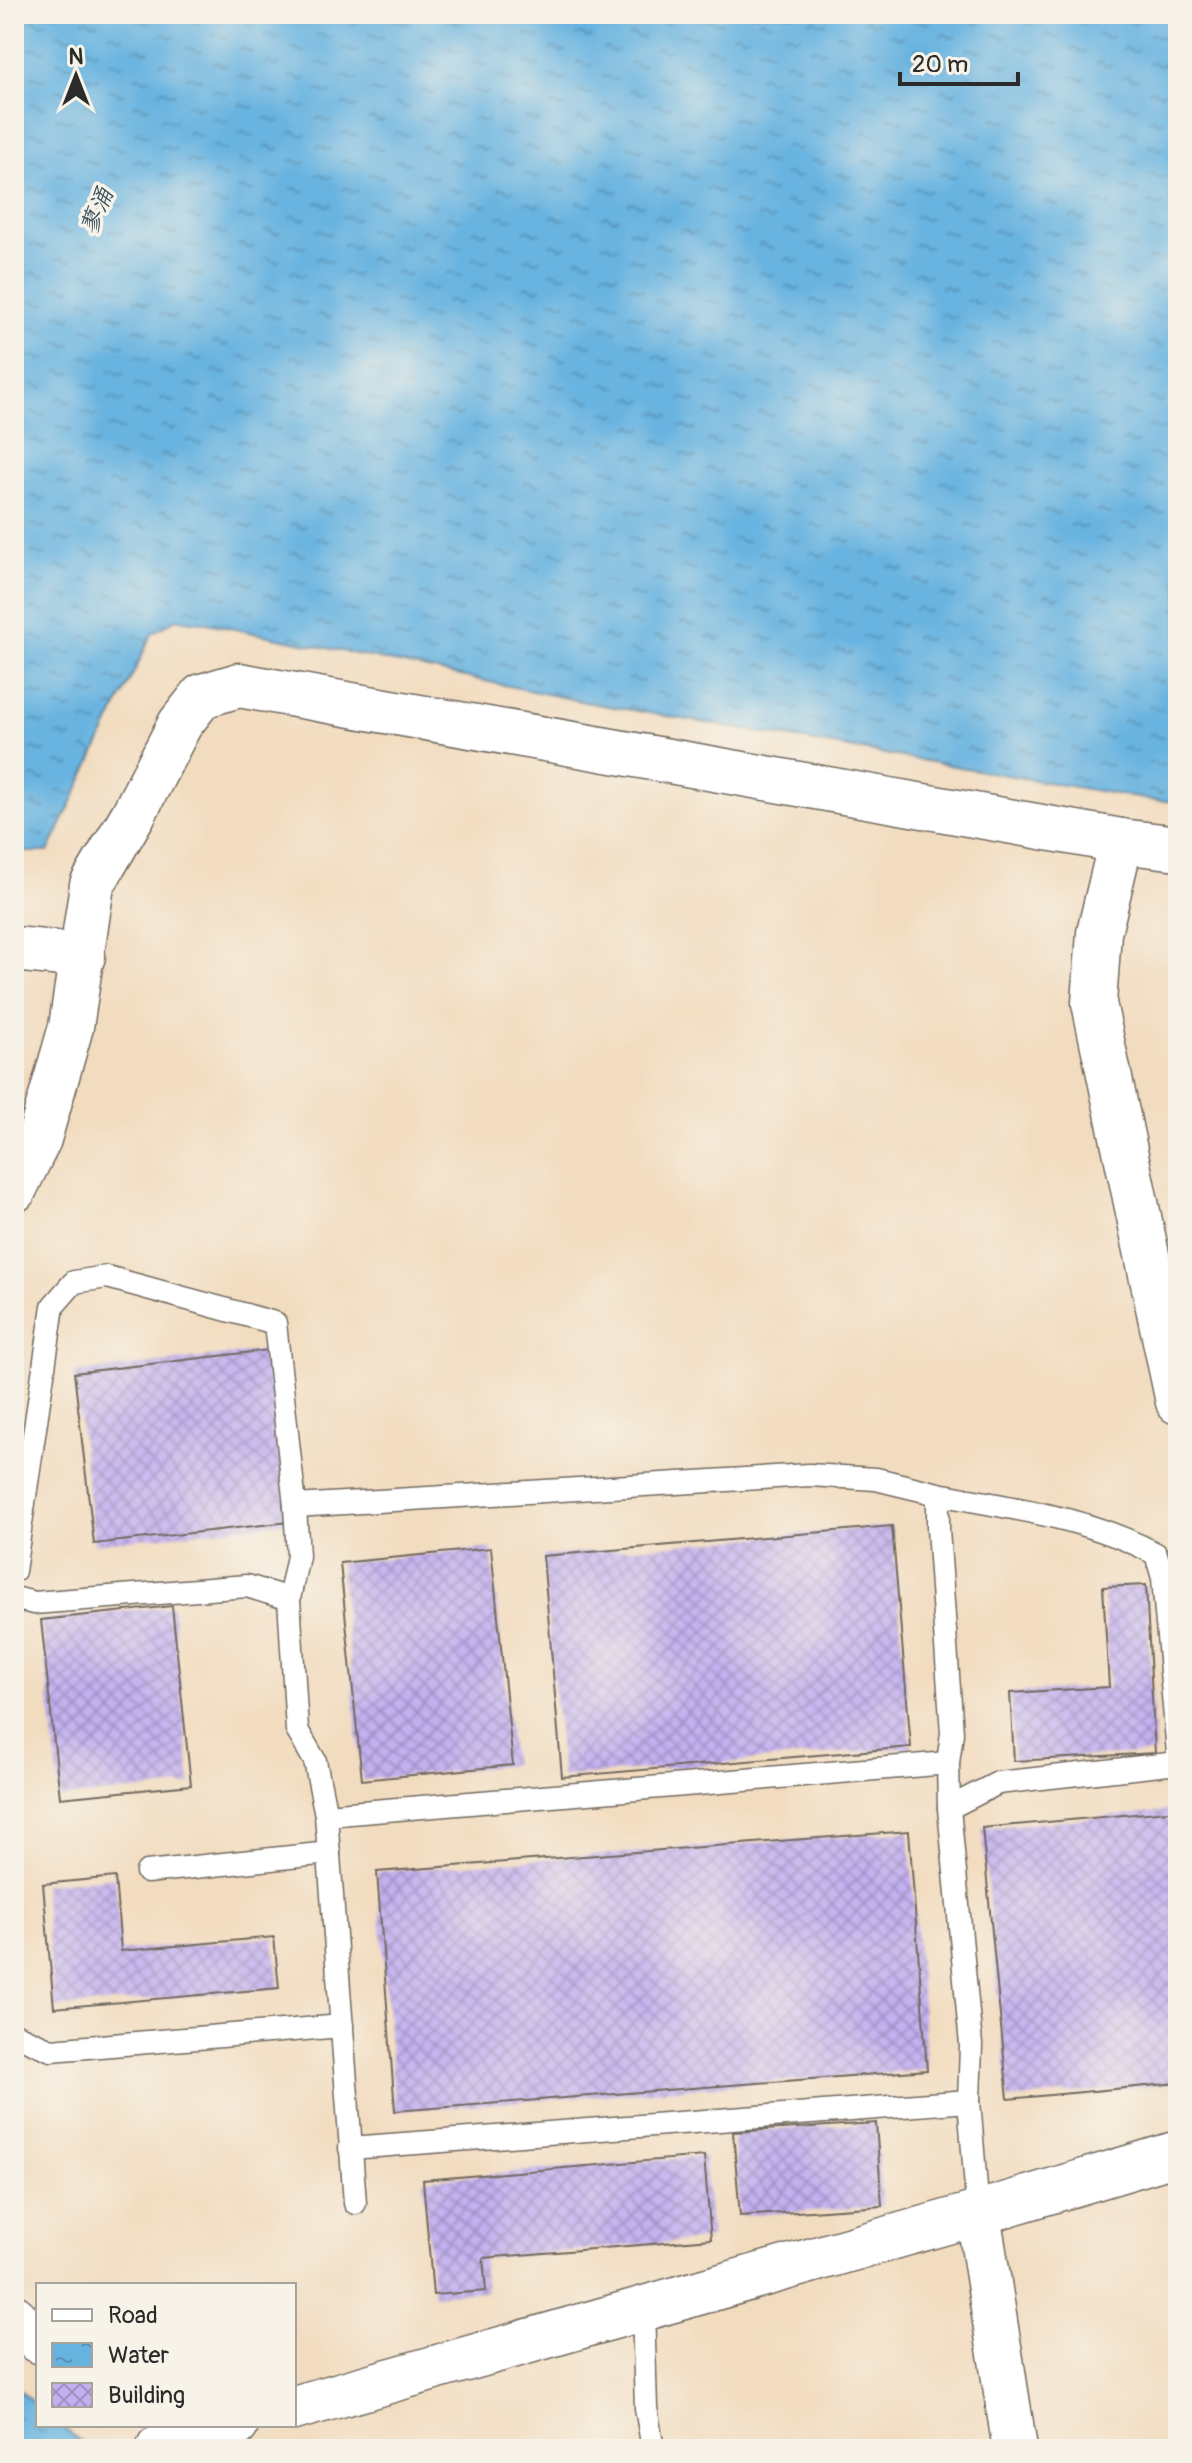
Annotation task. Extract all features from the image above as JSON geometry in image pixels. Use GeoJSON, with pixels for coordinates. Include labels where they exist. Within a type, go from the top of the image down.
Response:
{"type":"FeatureCollection","features":[{"type":"Feature","properties":{"kind":"street"},"geometry":{"type":"LineString","coordinates":[[14,1190],[39,1139],[71,1027],[92,885],[133,815],[180,724],[202,696],[239,685],[1121,841],[1178,848]]}},
{"type":"Feature","properties":{"kind":"street"},"geometry":{"type":"LineString","coordinates":[[1121,841],[1099,933],[1094,1003],[1169,1320],[1178,1402]]}},
{"type":"Feature","properties":{"kind":"street"},"geometry":{"type":"LineString","coordinates":[[27,949],[83,956]]}},
{"type":"Feature","properties":{"kind":"street"},"geometry":{"type":"LineString","coordinates":[[296,2407],[1178,2153]]}},
{"type":"Feature","properties":{"kind":"street"},"geometry":{"type":"LineString","coordinates":[[978,2213],[1015,2449]]}},
{"type":"Feature","properties":{"kind":"street"},"geometry":{"type":"LineString","coordinates":[[14,2317],[36,2339]]}},
{"type":"Feature","properties":{"kind":"street"},"geometry":{"type":"LineString","coordinates":[[152,2440],[225,2427]]}},
{"type":"Feature","properties":{"kind":"lane"},"geometry":{"type":"LineString","coordinates":[[14,1571],[53,1306],[74,1282],[107,1277],[275,1323],[298,1556],[289,1599],[297,1730],[315,1761],[326,1815],[355,2203]]}},
{"type":"Feature","properties":{"kind":"lane"},"geometry":{"type":"LineString","coordinates":[[295,1506],[809,1475],[876,1479],[1031,1512],[1127,1538],[1156,1554],[1163,1578],[1178,1753]]}},
{"type":"Feature","properties":{"kind":"lane"},"geometry":{"type":"LineString","coordinates":[[938,1494],[952,1733],[948,1763],[949,1808],[971,2045],[969,2101],[978,2213]]}},
{"type":"Feature","properties":{"kind":"lane"},"geometry":{"type":"LineString","coordinates":[[14,1598],[34,1603],[247,1586],[289,1599]]}},
{"type":"Feature","properties":{"kind":"lane"},"geometry":{"type":"LineString","coordinates":[[326,1815],[948,1763]]}},
{"type":"Feature","properties":{"kind":"lane"},"geometry":{"type":"LineString","coordinates":[[949,1808],[998,1783],[1178,1763]]}},
{"type":"Feature","properties":{"kind":"lane"},"geometry":{"type":"LineString","coordinates":[[147,1872],[329,1853]]}},
{"type":"Feature","properties":{"kind":"lane"},"geometry":{"type":"LineString","coordinates":[[14,2034],[51,2050],[342,2026]]}},
{"type":"Feature","properties":{"kind":"lane"},"geometry":{"type":"LineString","coordinates":[[350,2148],[969,2101]]}},
{"type":"Feature","properties":{"kind":"lane"},"geometry":{"type":"LineString","coordinates":[[643,2309],[646,2408],[653,2449]]}},
{"type":"Feature","properties":{"kind":"water","name":"蓼涌"},"geometry":{"type":"Polygon","coordinates":[[[14,14],[1178,14],[1178,802],[1150,800],[585,702],[176,619],[152,634],[48,852],[14,852],[14,14]]]}},
{"type":"Feature","properties":{"kind":"water"},"geometry":{"type":"Polygon","coordinates":[[[14,2386],[36,2404],[36,2427],[62,2427],[90,2449],[14,2449],[14,2386]]]}},
{"type":"Feature","properties":{"kind":"building"},"geometry":{"type":"Polygon","coordinates":[[[269,1350],[289,1522],[94,1544],[74,1373],[269,1350]]]}},
{"type":"Feature","properties":{"kind":"building"},"geometry":{"type":"Polygon","coordinates":[[[892,1526],[911,1747],[562,1777],[543,1556],[892,1526]]]}},
{"type":"Feature","properties":{"kind":"building"},"geometry":{"type":"Polygon","coordinates":[[[491,1548],[513,1765],[362,1780],[340,1563],[491,1548]]]}},
{"type":"Feature","properties":{"kind":"building"},"geometry":{"type":"Polygon","coordinates":[[[1146,1585],[1155,1753],[1014,1761],[1010,1693],[1109,1687],[1103,1587],[1146,1585]]]}},
{"type":"Feature","properties":{"kind":"building"},"geometry":{"type":"Polygon","coordinates":[[[172,1606],[191,1785],[60,1798],[41,1620],[172,1606]]]}},
{"type":"Feature","properties":{"kind":"building"},"geometry":{"type":"Polygon","coordinates":[[[1178,1810],[1178,2083],[1008,2099],[982,1828],[1178,1810]]]}},
{"type":"Feature","properties":{"kind":"building"},"geometry":{"type":"Polygon","coordinates":[[[909,1831],[927,2070],[395,2111],[377,1872],[909,1831]]]}},
{"type":"Feature","properties":{"kind":"building"},"geometry":{"type":"Polygon","coordinates":[[[115,1877],[121,1951],[274,1937],[279,1988],[54,2008],[43,1884],[115,1877]]]}},
{"type":"Feature","properties":{"kind":"building"},"geometry":{"type":"Polygon","coordinates":[[[876,2123],[882,2206],[740,2216],[733,2132],[876,2123]]]}},
{"type":"Feature","properties":{"kind":"building"},"geometry":{"type":"Polygon","coordinates":[[[704,2156],[711,2239],[483,2258],[486,2291],[433,2295],[423,2180],[704,2156]]]}}]}
